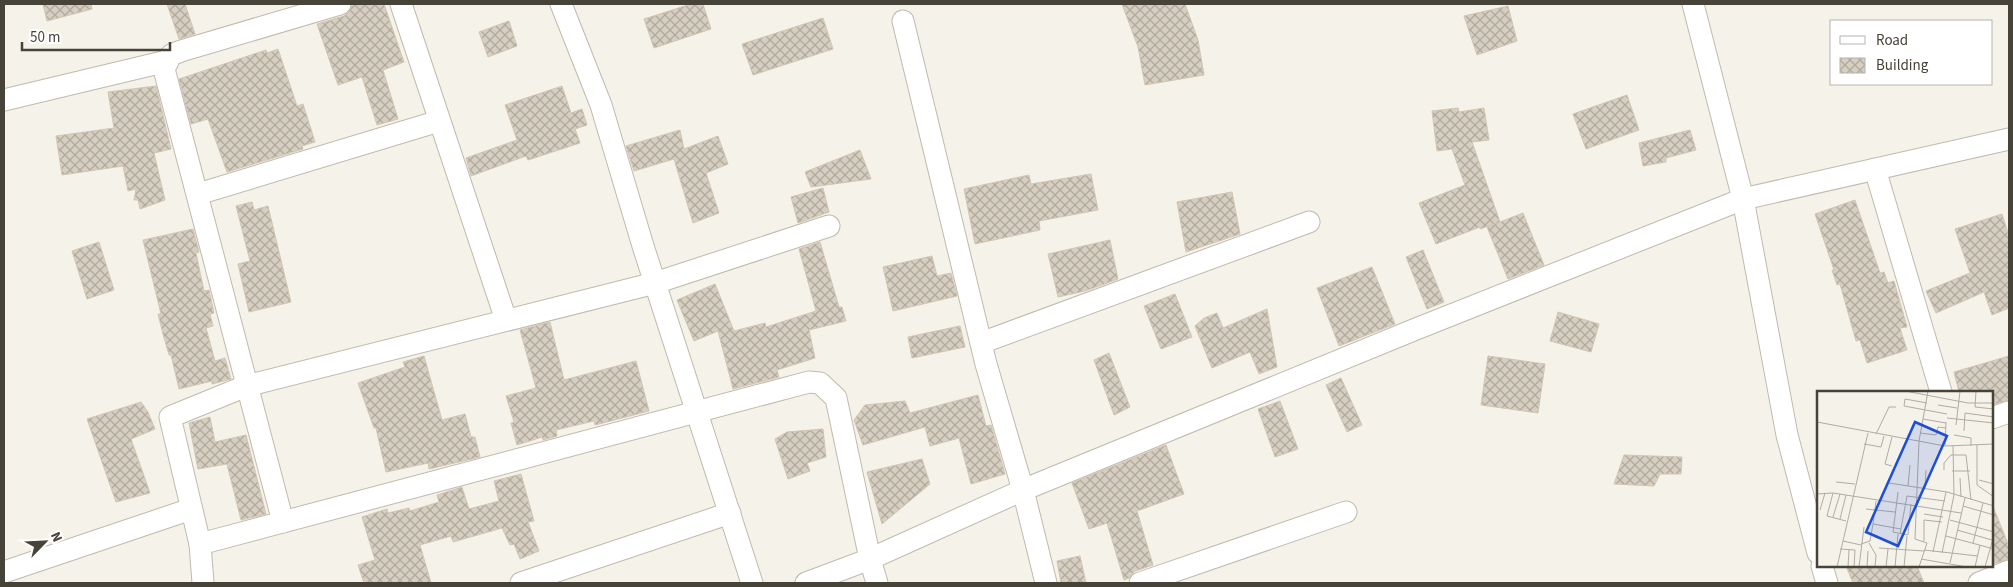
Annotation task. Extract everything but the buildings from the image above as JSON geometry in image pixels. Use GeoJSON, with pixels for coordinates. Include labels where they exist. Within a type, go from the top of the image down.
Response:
{"type":"FeatureCollection","features":[{"type":"Feature","properties":{"kind":"street"},"geometry":{"type":"LineString","coordinates":[[283,522],[164,69],[172,55],[181,51],[340,4]]}},
{"type":"Feature","properties":{"kind":"street"},"geometry":{"type":"LineString","coordinates":[[401,4],[506,320]]}},
{"type":"Feature","properties":{"kind":"street"},"geometry":{"type":"LineString","coordinates":[[561,4],[601,105],[655,283],[752,583]]}},
{"type":"Feature","properties":{"kind":"street"},"geometry":{"type":"LineString","coordinates":[[1693,4],[1743,199],[1788,435],[1817,549]]}},
{"type":"Feature","properties":{"kind":"street"},"geometry":{"type":"LineString","coordinates":[[902,21],[981,343],[1023,490],[1046,583]]}},
{"type":"Feature","properties":{"kind":"street"},"geometry":{"type":"LineString","coordinates":[[4,100],[167,61]]}},
{"type":"Feature","properties":{"kind":"street"},"geometry":{"type":"LineString","coordinates":[[198,194],[439,121]]}},
{"type":"Feature","properties":{"kind":"street"},"geometry":{"type":"LineString","coordinates":[[806,583],[870,559],[1023,490],[1416,329],[1743,199],[2009,139]]}},
{"type":"Feature","properties":{"kind":"street"},"geometry":{"type":"LineString","coordinates":[[1875,169],[1941,391]]}},
{"type":"Feature","properties":{"kind":"street"},"geometry":{"type":"LineString","coordinates":[[981,343],[1309,222]]}},
{"type":"Feature","properties":{"kind":"street"},"geometry":{"type":"LineString","coordinates":[[202,583],[200,544],[170,417],[246,386],[655,283],[829,226]]}},
{"type":"Feature","properties":{"kind":"street"},"geometry":{"type":"LineString","coordinates":[[200,544],[809,382],[820,383],[836,398],[870,559],[877,583]]}},
{"type":"Feature","properties":{"kind":"street"},"geometry":{"type":"LineString","coordinates":[[1993,418],[2009,412]]}},
{"type":"Feature","properties":{"kind":"street"},"geometry":{"type":"LineString","coordinates":[[4,572],[191,509]]}},
{"type":"Feature","properties":{"kind":"street"},"geometry":{"type":"LineString","coordinates":[[1140,583],[1346,512]]}},
{"type":"Feature","properties":{"kind":"street"},"geometry":{"type":"LineString","coordinates":[[522,583],[730,513]]}},
{"type":"Feature","properties":{"kind":"street"},"geometry":{"type":"LineString","coordinates":[[1822,567],[1827,583]]}},
{"type":"Feature","properties":{"kind":"street"},"geometry":{"type":"LineString","coordinates":[[1979,583],[2009,571]]}}]}
